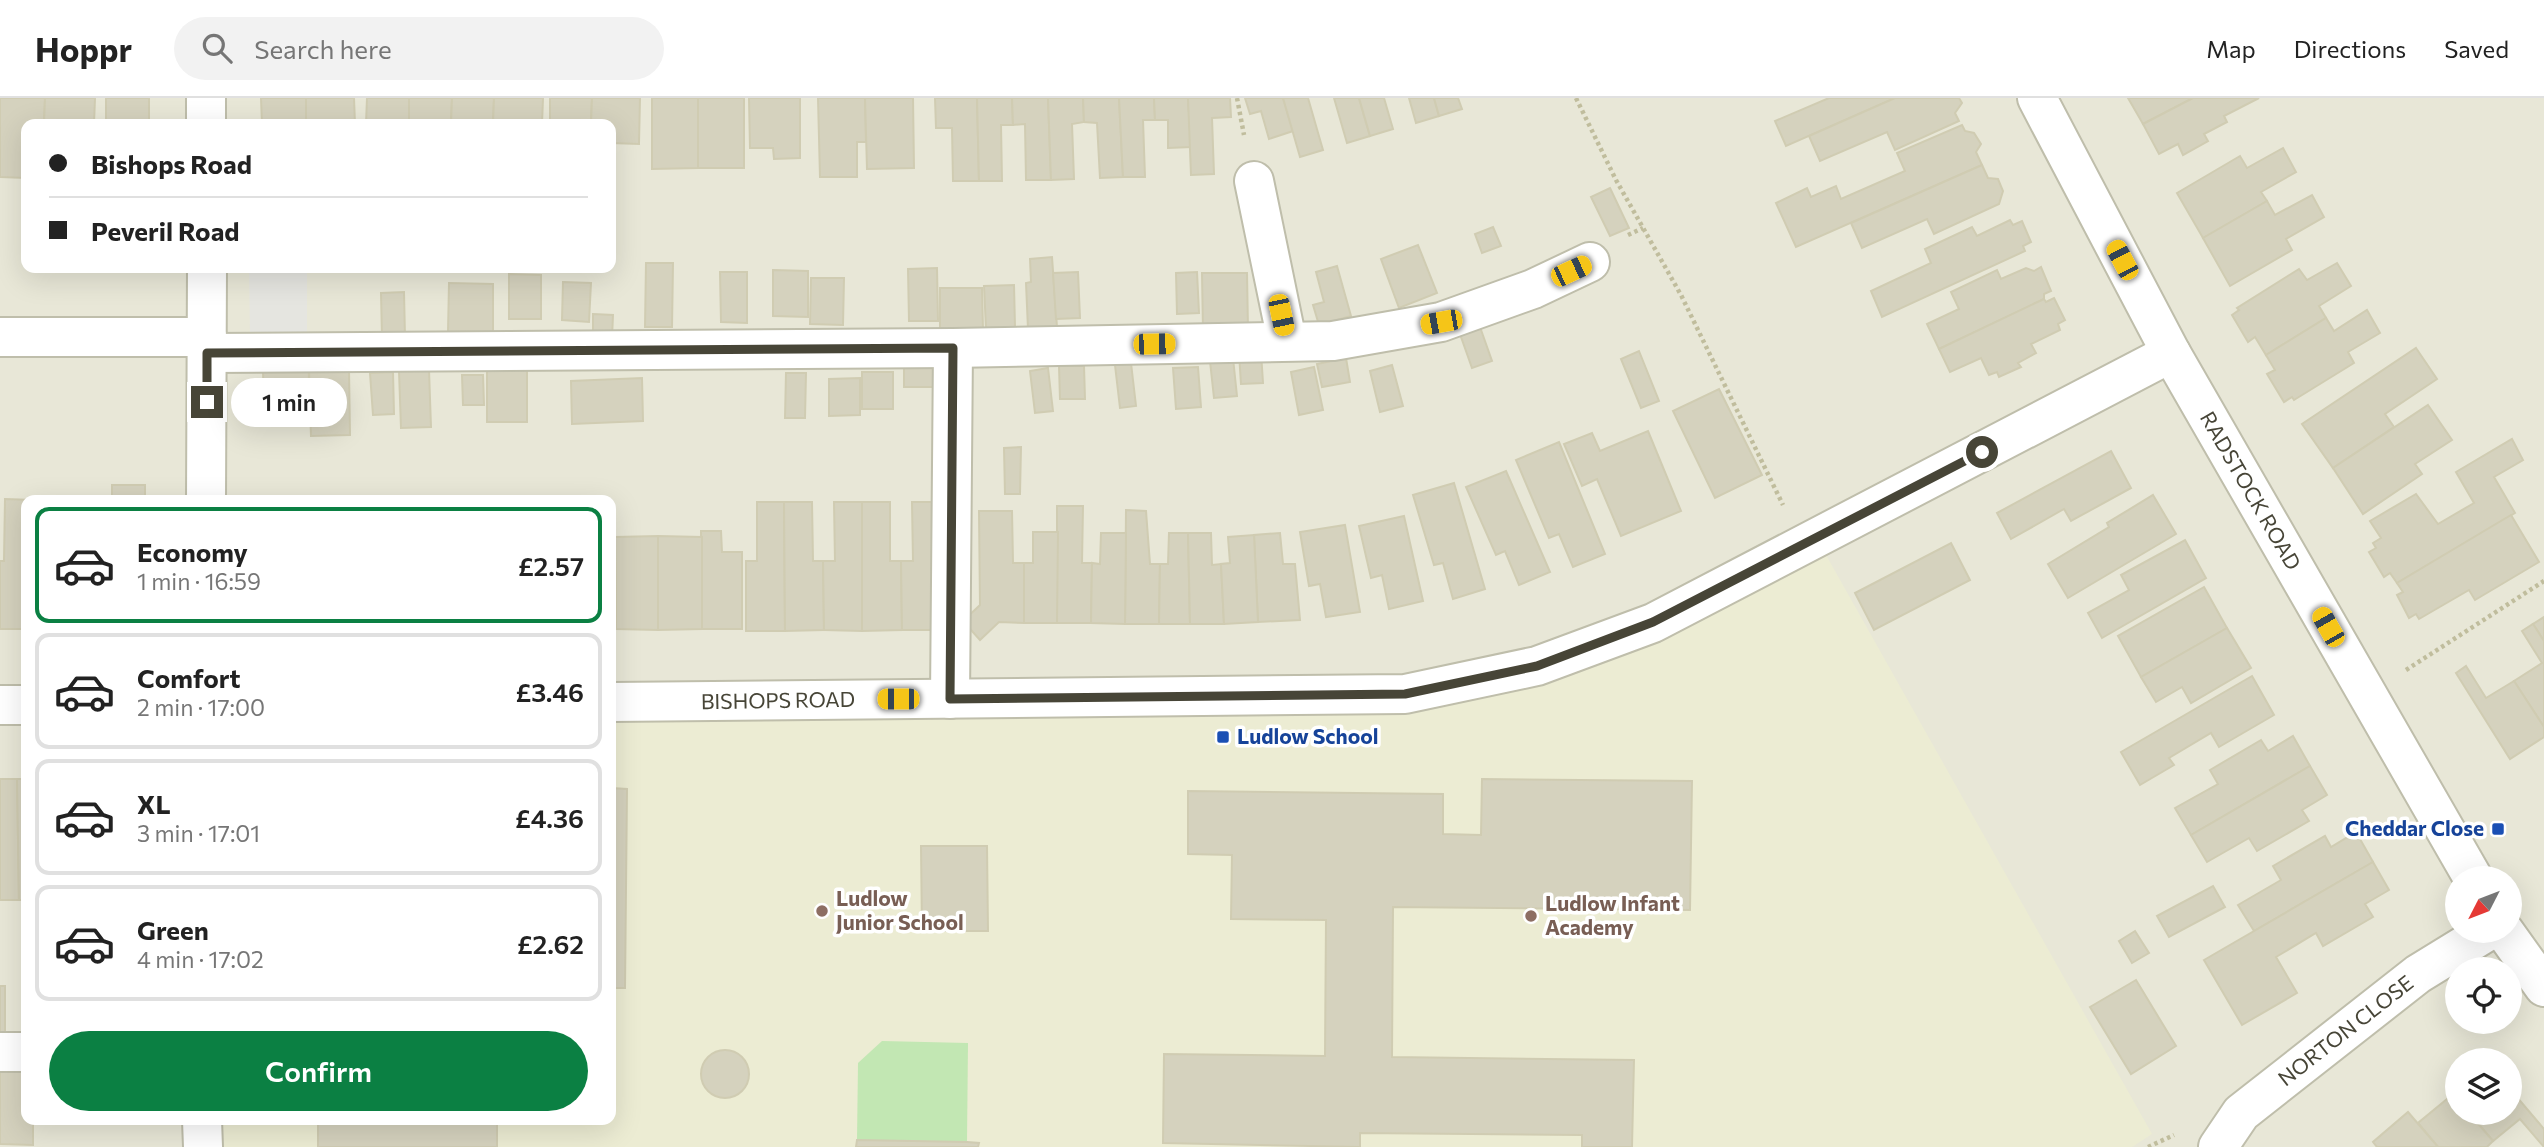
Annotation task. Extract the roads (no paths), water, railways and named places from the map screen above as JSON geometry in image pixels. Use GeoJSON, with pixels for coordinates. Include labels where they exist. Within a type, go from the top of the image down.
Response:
{"type":"FeatureCollection","features":[{"type":"Feature","properties":{"kind":"street"},"geometry":{"type":"LineString","coordinates":[[206,98],[206,119]]}},
{"type":"Feature","properties":{"kind":"street","name":"RADSTOCK ROAD"},"geometry":{"type":"LineString","coordinates":[[2037,98],[2171,353],[2466,866]]}},
{"type":"Feature","properties":{"kind":"street"},"geometry":{"type":"LineString","coordinates":[[1254,181],[1287,341]]}},
{"type":"Feature","properties":{"kind":"street"},"geometry":{"type":"LineString","coordinates":[[0,337],[207,345],[953,348],[1333,341],[1441,322],[1533,289],[1590,262]]}},
{"type":"Feature","properties":{"kind":"street"},"geometry":{"type":"LineString","coordinates":[[206,273],[206,495]]}},
{"type":"Feature","properties":{"kind":"street"},"geometry":{"type":"LineString","coordinates":[[950,699],[953,348]]}},
{"type":"Feature","properties":{"kind":"street","name":"BISHOPS ROAD"},"geometry":{"type":"LineString","coordinates":[[616,702],[1405,694],[1537,666],[1653,622],[2171,353]]}},
{"type":"Feature","properties":{"kind":"street"},"geometry":{"type":"LineString","coordinates":[[0,705],[21,705]]}},
{"type":"Feature","properties":{"kind":"street","name":"NORTON CLOSE"},"geometry":{"type":"LineString","coordinates":[[2218,1147],[2241,1113],[2418,974],[2468,943]]}},
{"type":"Feature","properties":{"kind":"street"},"geometry":{"type":"LineString","coordinates":[[2513,943],[2544,987]]}},
{"type":"Feature","properties":{"kind":"street"},"geometry":{"type":"LineString","coordinates":[[0,1052],[21,1052]]}},
{"type":"Feature","properties":{"kind":"street"},"geometry":{"type":"LineString","coordinates":[[202,1125],[203,1147]]}},
{"type":"Feature","properties":{"kind":"place","name":"Ludlow School"},"geometry":{"type":"Point","coordinates":[1223,737]}},
{"type":"Feature","properties":{"kind":"place","name":"Cheddar Close"},"geometry":{"type":"Point","coordinates":[2498,829]}},
{"type":"Feature","properties":{"kind":"place","name":"Ludlow Junior School"},"geometry":{"type":"Point","coordinates":[822,911]}},
{"type":"Feature","properties":{"kind":"place","name":"Ludlow Infant Academy"},"geometry":{"type":"Point","coordinates":[1531,916]}}]}
